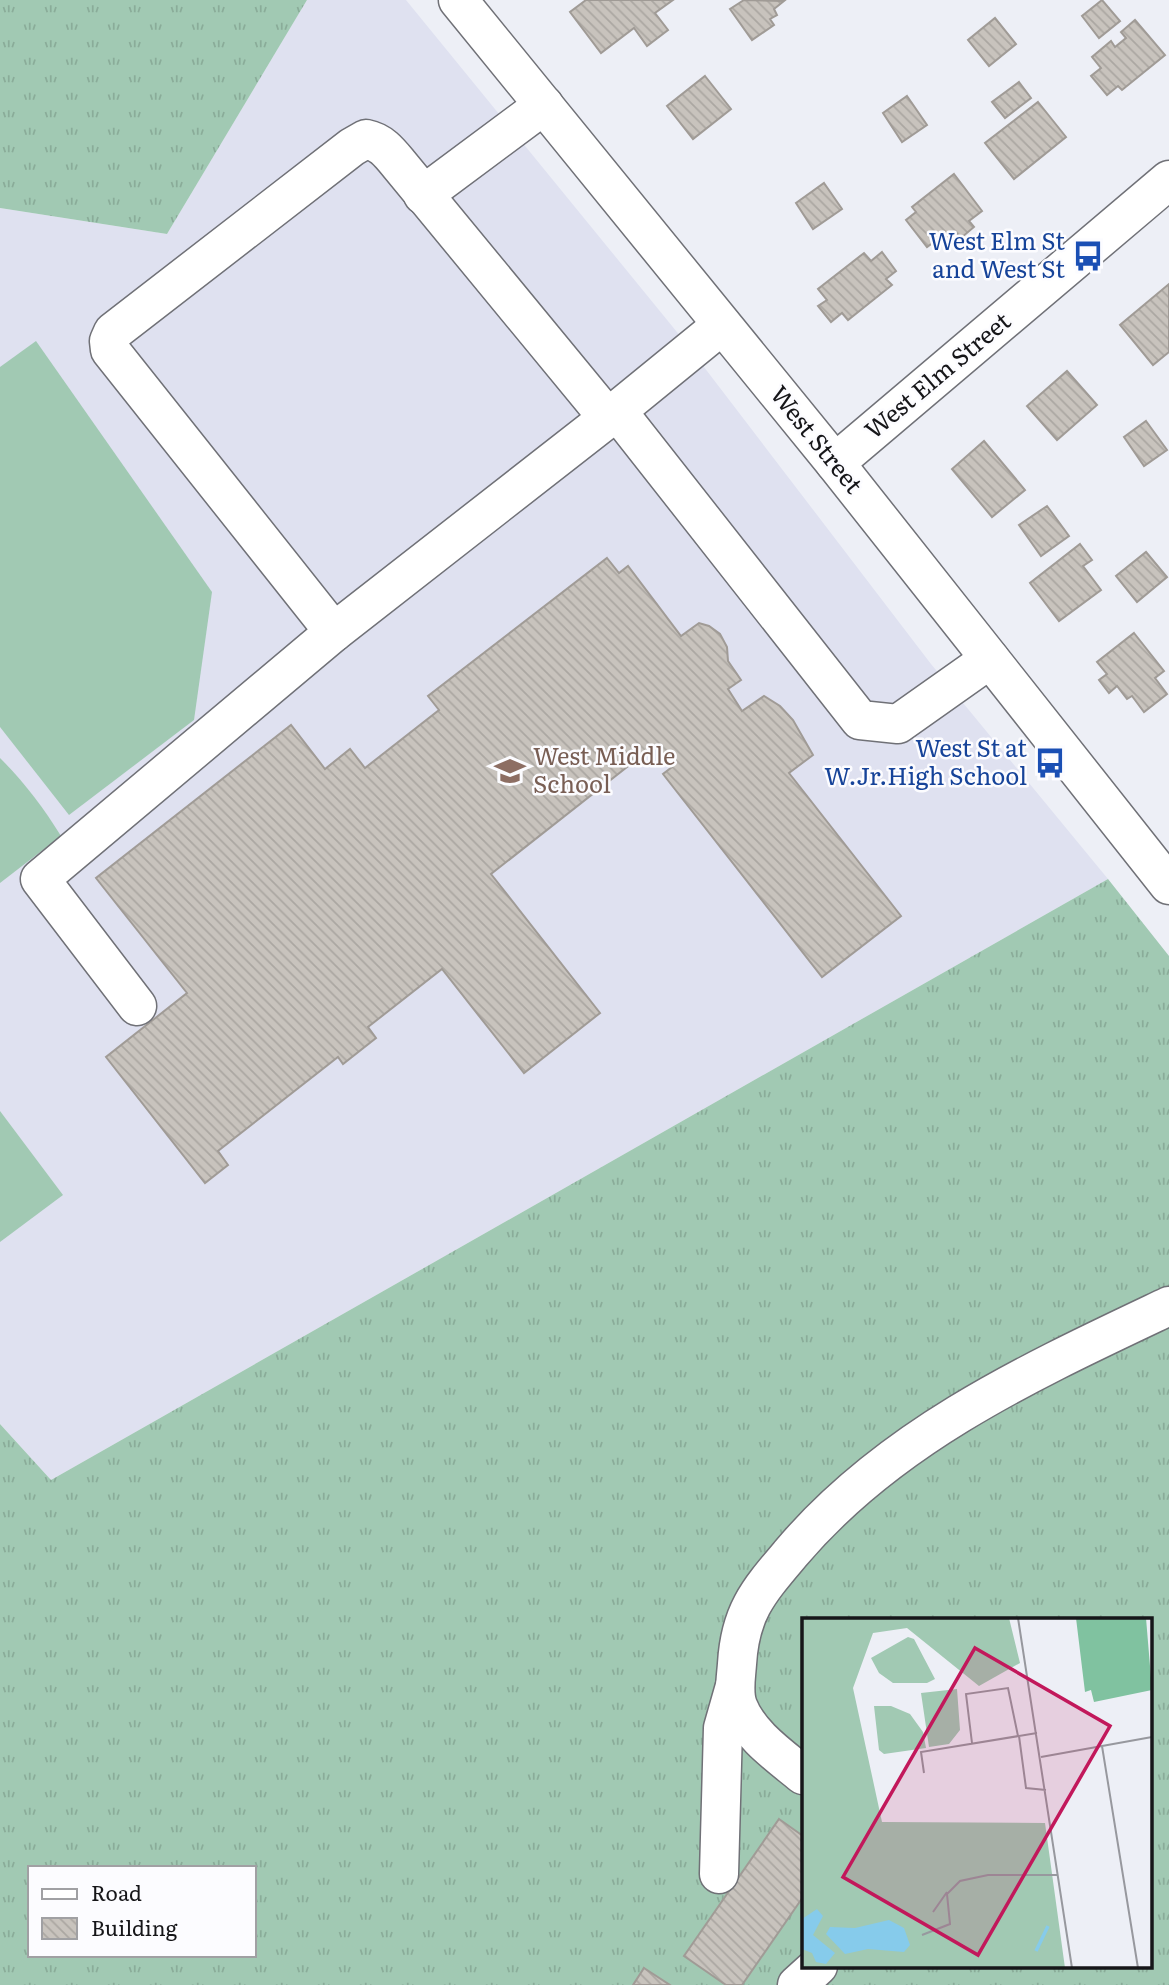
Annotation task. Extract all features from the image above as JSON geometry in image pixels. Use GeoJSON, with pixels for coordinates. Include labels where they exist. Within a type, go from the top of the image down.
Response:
{"type":"FeatureCollection","features":[{"type":"Feature","properties":{"kind":"street","name":"West Street"},"geometry":{"type":"LineString","coordinates":[[458,0],[835,463],[1169,885]]}},
{"type":"Feature","properties":{"kind":"street"},"geometry":{"type":"LineString","coordinates":[[423,195],[544,105]]}},
{"type":"Feature","properties":{"kind":"street"},"geometry":{"type":"LineString","coordinates":[[334,632],[110,350],[109,341],[113,332],[352,147],[366,139],[384,147],[612,414],[860,720],[898,724],[990,659]]}},
{"type":"Feature","properties":{"kind":"street","name":"West Elm Street"},"geometry":{"type":"LineString","coordinates":[[835,463],[1169,180]]}},
{"type":"Feature","properties":{"kind":"street"},"geometry":{"type":"LineString","coordinates":[[137,1006],[40,879],[334,632],[722,325]]}},
{"type":"Feature","properties":{"kind":"street"},"geometry":{"type":"LineString","coordinates":[[719,1874],[723,1728],[735,1686],[741,1627],[747,1612],[776,1571],[804,1538],[854,1488],[933,1429],[1060,1358],[1169,1306]]}},
{"type":"Feature","properties":{"kind":"street"},"geometry":{"type":"LineString","coordinates":[[735,1686],[738,1706],[751,1729],[802,1774]]}},
{"type":"Feature","properties":{"kind":"street"},"geometry":{"type":"LineString","coordinates":[[797,1985],[816,1968]]}},
{"type":"Feature","properties":{"kind":"shaded area","name":"West Middle School"},"geometry":{"type":"Polygon","coordinates":[[[307,0],[406,0],[681,337],[931,664],[1108,879],[51,1480],[0,1424],[0,208],[167,234],[307,0]]]}},
{"type":"Feature","properties":{"kind":"green space"},"geometry":{"type":"Polygon","coordinates":[[[0,0],[307,0],[167,234],[0,208],[0,0]]]}},
{"type":"Feature","properties":{"kind":"green space"},"geometry":{"type":"Polygon","coordinates":[[[36,341],[212,592],[194,720],[69,815],[0,727],[0,367],[36,341]]]}},
{"type":"Feature","properties":{"kind":"green space"},"geometry":{"type":"Polygon","coordinates":[[[0,758],[33,795],[61,836],[0,883],[0,758]]]}},
{"type":"Feature","properties":{"kind":"green space"},"geometry":{"type":"Polygon","coordinates":[[[1108,879],[1169,956],[1169,1985],[0,1985],[0,1424],[51,1480],[1108,879]]]}},
{"type":"Feature","properties":{"kind":"green space"},"geometry":{"type":"Polygon","coordinates":[[[0,1111],[63,1195],[0,1242],[0,1111]]]}},
{"type":"Feature","properties":{"kind":"building"},"geometry":{"type":"Polygon","coordinates":[[[586,0],[673,0],[655,13],[668,30],[647,46],[634,28],[601,53],[570,12],[586,0]]]}},
{"type":"Feature","properties":{"kind":"building"},"geometry":{"type":"Polygon","coordinates":[[[744,0],[784,1],[774,9],[777,15],[770,19],[774,25],[752,40],[730,9],[744,0]]]}},
{"type":"Feature","properties":{"kind":"building"},"geometry":{"type":"Polygon","coordinates":[[[1102,0],[1120,21],[1099,38],[1082,16],[1102,0]]]}},
{"type":"Feature","properties":{"kind":"building"},"geometry":{"type":"Polygon","coordinates":[[[995,18],[1016,44],[989,66],[968,40],[995,18]]]}},
{"type":"Feature","properties":{"kind":"building"},"geometry":{"type":"Polygon","coordinates":[[[1135,20],[1165,55],[1122,90],[1118,86],[1107,95],[1091,76],[1101,68],[1092,57],[1111,41],[1115,47],[1126,38],[1121,32],[1135,20]]]}},
{"type":"Feature","properties":{"kind":"building"},"geometry":{"type":"Polygon","coordinates":[[[705,76],[731,109],[693,139],[667,106],[705,76]]]}},
{"type":"Feature","properties":{"kind":"building"},"geometry":{"type":"Polygon","coordinates":[[[1019,82],[1031,98],[1005,118],[992,102],[1019,82]]]}},
{"type":"Feature","properties":{"kind":"building"},"geometry":{"type":"Polygon","coordinates":[[[907,96],[927,125],[902,142],[883,113],[907,96]]]}},
{"type":"Feature","properties":{"kind":"building"},"geometry":{"type":"Polygon","coordinates":[[[1038,102],[1066,137],[1014,179],[985,143],[1038,102]]]}},
{"type":"Feature","properties":{"kind":"building"},"geometry":{"type":"Polygon","coordinates":[[[954,174],[982,211],[969,221],[974,227],[961,238],[956,233],[941,244],[938,239],[927,247],[906,220],[916,212],[912,207],[954,174]]]}},
{"type":"Feature","properties":{"kind":"building"},"geometry":{"type":"Polygon","coordinates":[[[824,183],[842,209],[813,229],[796,203],[824,183]]]}},
{"type":"Feature","properties":{"kind":"building"},"geometry":{"type":"Polygon","coordinates":[[[882,252],[896,271],[886,279],[892,285],[848,320],[842,313],[831,322],[818,306],[827,300],[818,289],[864,253],[871,261],[882,252]]]}},
{"type":"Feature","properties":{"kind":"building"},"geometry":{"type":"Polygon","coordinates":[[[1169,284],[1169,352],[1153,365],[1120,325],[1169,284]]]}},
{"type":"Feature","properties":{"kind":"building"},"geometry":{"type":"Polygon","coordinates":[[[1067,371],[1097,405],[1057,440],[1027,406],[1067,371]]]}},
{"type":"Feature","properties":{"kind":"building"},"geometry":{"type":"Polygon","coordinates":[[[1146,421],[1167,450],[1144,466],[1124,437],[1146,421]]]}},
{"type":"Feature","properties":{"kind":"building"},"geometry":{"type":"Polygon","coordinates":[[[984,441],[1025,490],[992,517],[952,469],[984,441]]]}},
{"type":"Feature","properties":{"kind":"building"},"geometry":{"type":"Polygon","coordinates":[[[1047,506],[1069,536],[1041,556],[1019,525],[1047,506]]]}},
{"type":"Feature","properties":{"kind":"building"},"geometry":{"type":"Polygon","coordinates":[[[1080,544],[1092,560],[1083,566],[1101,590],[1059,621],[1030,583],[1080,544]]]}},
{"type":"Feature","properties":{"kind":"building"},"geometry":{"type":"Polygon","coordinates":[[[1146,552],[1167,577],[1137,602],[1116,576],[1146,552]]]}},
{"type":"Feature","properties":{"kind":"building"},"geometry":{"type":"Polygon","coordinates":[[[607,558],[619,573],[628,566],[681,636],[699,623],[720,634],[727,647],[728,661],[741,680],[728,689],[742,711],[764,696],[780,706],[793,720],[813,755],[789,773],[901,916],[822,977],[663,774],[672,767],[655,745],[491,874],[600,1013],[524,1073],[442,969],[368,1027],[376,1038],[343,1064],[338,1057],[218,1151],[228,1165],[205,1183],[106,1057],[187,993],[96,878],[291,725],[325,769],[350,749],[365,768],[439,710],[428,696],[607,558]]]}},
{"type":"Feature","properties":{"kind":"building"},"geometry":{"type":"Polygon","coordinates":[[[1134,633],[1164,671],[1155,678],[1167,694],[1144,712],[1132,696],[1127,699],[1117,686],[1109,693],[1099,680],[1107,674],[1097,662],[1134,633]]]}},
{"type":"Feature","properties":{"kind":"building"},"geometry":{"type":"Polygon","coordinates":[[[779,1819],[802,1835],[802,1898],[742,1985],[726,1985],[684,1956],[779,1819]]]}},
{"type":"Feature","properties":{"kind":"building"},"geometry":{"type":"Polygon","coordinates":[[[644,1968],[670,1985],[633,1985],[644,1968]]]}},
{"type":"Feature","properties":{"kind":"place","name":"West Elm St and West St"},"geometry":{"type":"Point","coordinates":[1088,256]}},
{"type":"Feature","properties":{"kind":"place","name":"West St at W.Jr.High School"},"geometry":{"type":"Point","coordinates":[1050,763]}},
{"type":"Feature","properties":{"kind":"place","name":"West Middle School"},"geometry":{"type":"Point","coordinates":[510,771]}}]}
